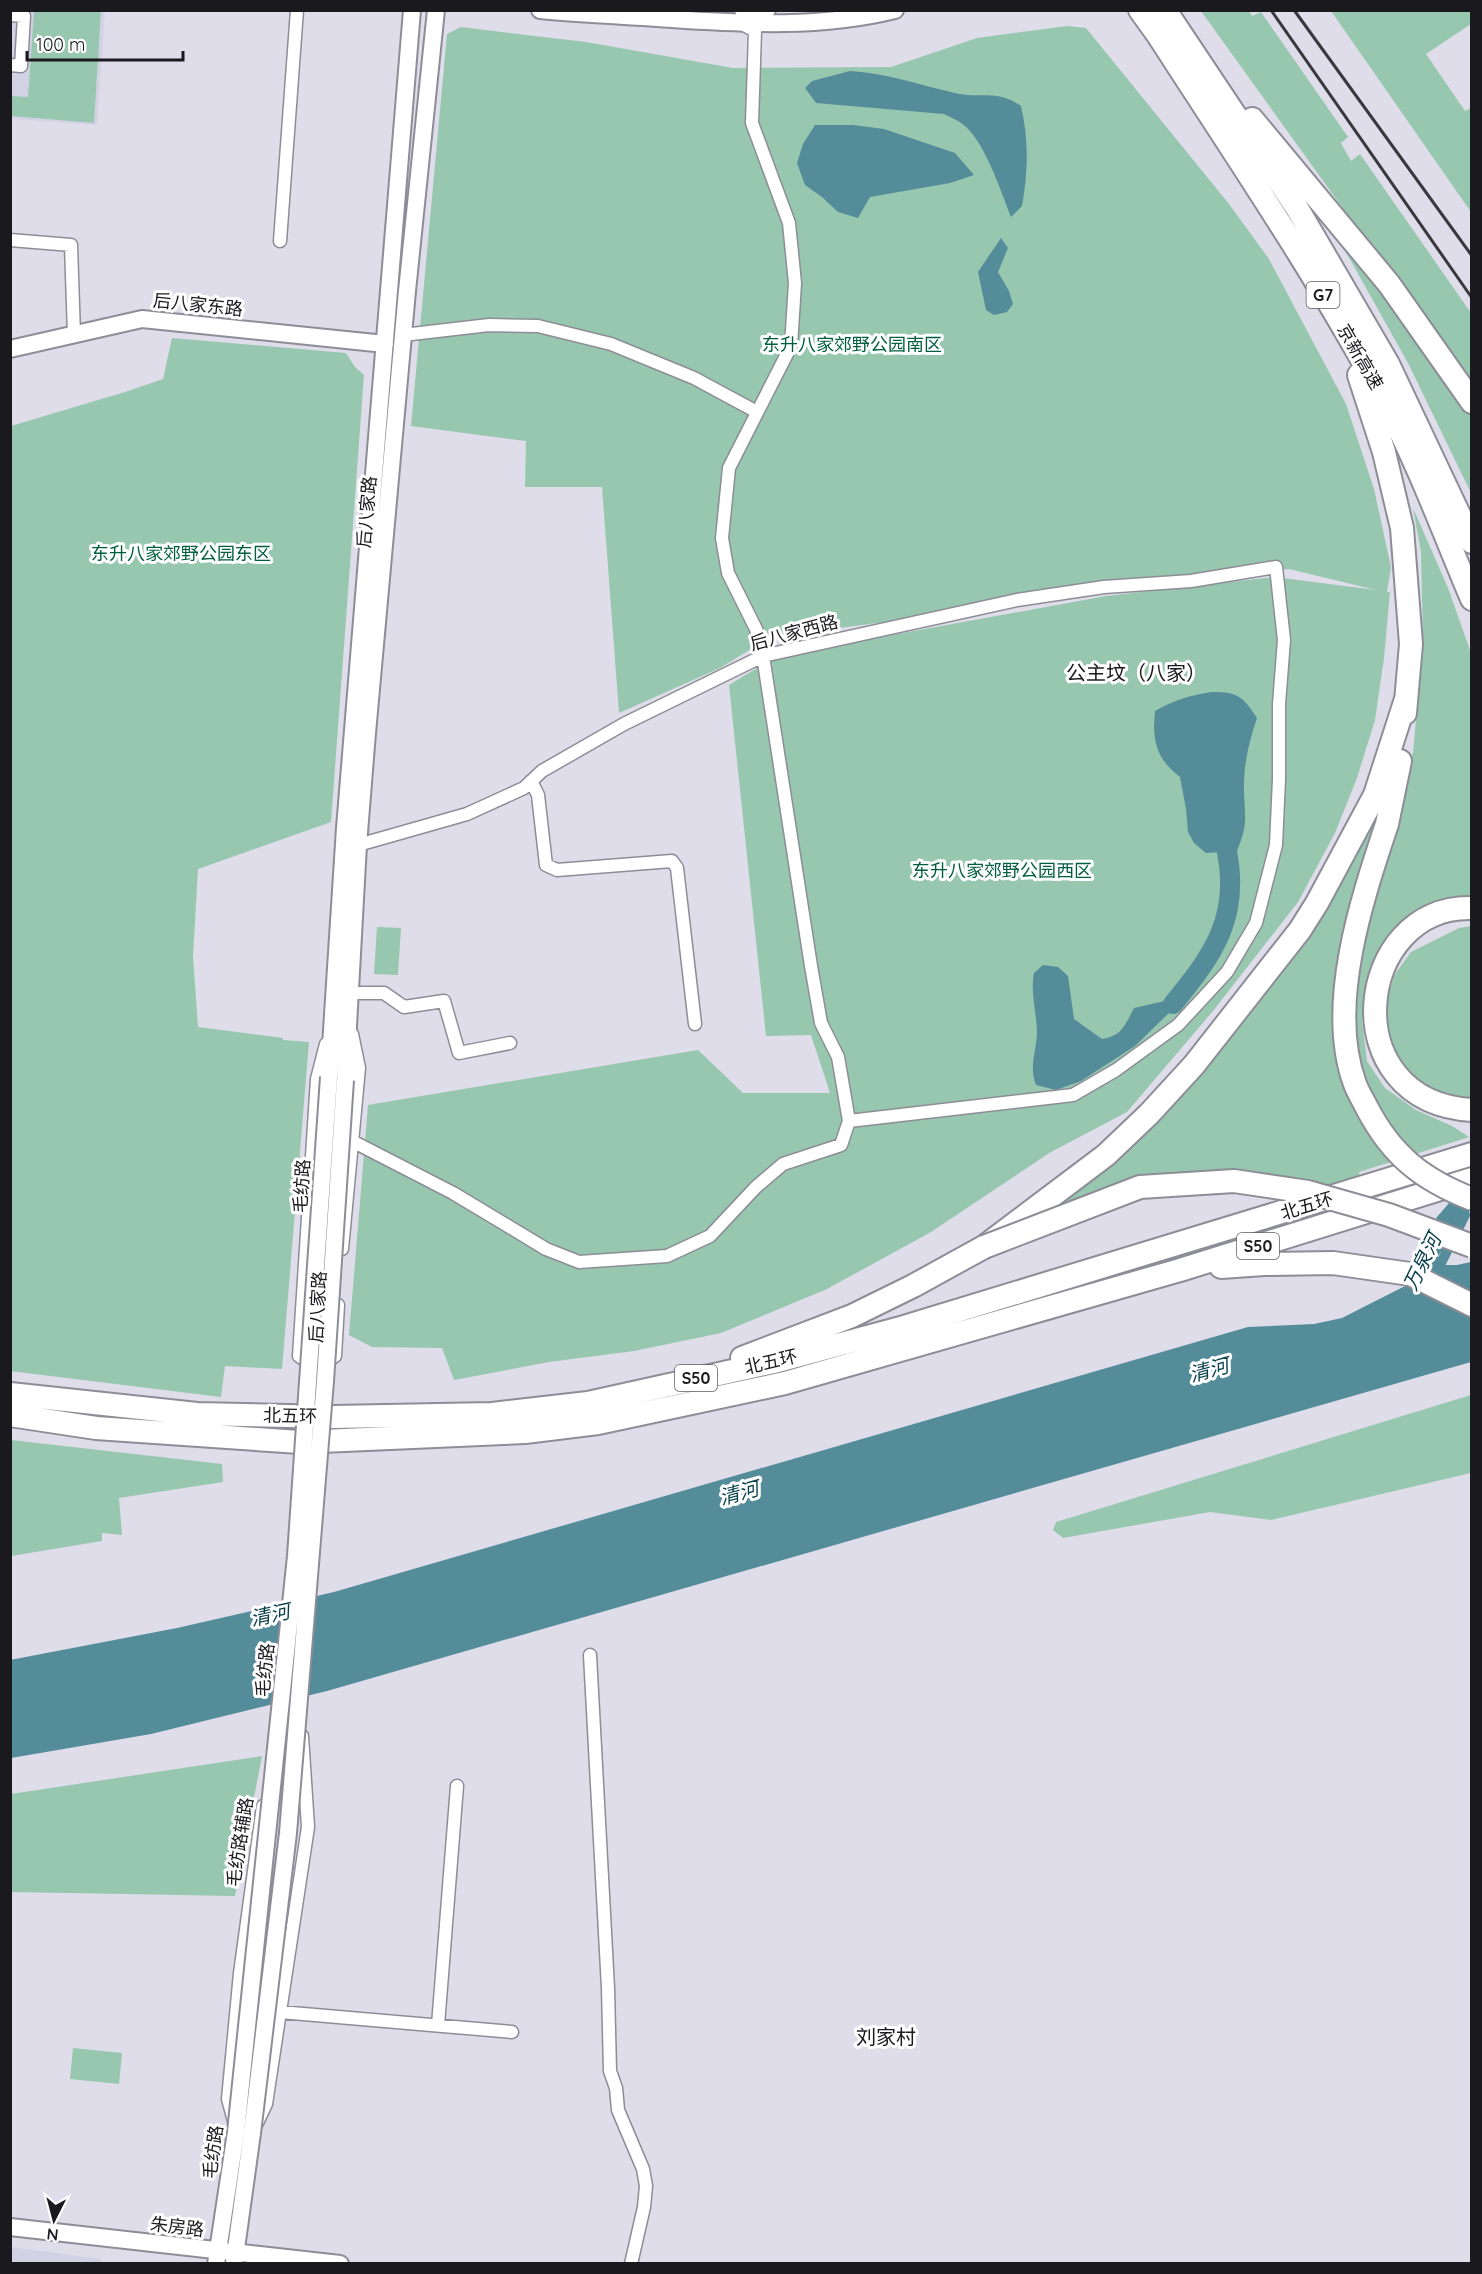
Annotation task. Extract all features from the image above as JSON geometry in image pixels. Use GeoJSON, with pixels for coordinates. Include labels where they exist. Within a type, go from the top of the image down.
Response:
{"type":"FeatureCollection","features":[{"type":"Feature","properties":{"kind":"highway","name":"京新高速"},"geometry":{"type":"LineString","coordinates":[[1140,10],[1343,327],[1387,404],[1431,500],[1472,599]]}},
{"type":"Feature","properties":{"kind":"highway","name":"京新高速"},"geometry":{"type":"LineString","coordinates":[[1165,10],[1297,208],[1388,364],[1472,542]]}},
{"type":"Feature","properties":{"kind":"highway"},"geometry":{"type":"LineString","coordinates":[[1185,39],[1294,167],[1389,284],[1472,402]]}},
{"type":"Feature","properties":{"kind":"highway"},"geometry":{"type":"LineString","coordinates":[[1343,327],[1384,452],[1402,528],[1411,644],[1402,751],[1387,824],[1368,882],[1347,974],[1344,1018],[1348,1054],[1355,1084],[1388,1143],[1442,1188],[1472,1200]]}},
{"type":"Feature","properties":{"kind":"highway"},"geometry":{"type":"LineString","coordinates":[[984,1247],[1106,1155],[1149,1114],[1194,1065],[1300,930],[1332,878],[1384,772],[1406,699]]}},
{"type":"Feature","properties":{"kind":"highway"},"geometry":{"type":"LineString","coordinates":[[1472,908],[1441,912],[1425,919],[1410,930],[1388,958],[1376,993],[1374,1010],[1379,1045],[1396,1075],[1407,1087],[1424,1100],[1446,1107],[1472,1110]]}},
{"type":"Feature","properties":{"kind":"highway","name":"北五环"},"geometry":{"type":"LineString","coordinates":[[10,1394],[197,1414],[333,1417],[492,1414],[588,1403],[778,1361],[904,1327],[1360,1190],[1472,1154]]}},
{"type":"Feature","properties":{"kind":"highway","name":"北五环"},"geometry":{"type":"LineString","coordinates":[[10,1414],[96,1428],[299,1442],[525,1432],[598,1423],[785,1383],[1180,1270],[1472,1179]]}},
{"type":"Feature","properties":{"kind":"highway"},"geometry":{"type":"LineString","coordinates":[[676,1383],[852,1316],[984,1247],[1140,1187],[1234,1181],[1308,1192],[1389,1215],[1472,1246]]}},
{"type":"Feature","properties":{"kind":"highway"},"geometry":{"type":"LineString","coordinates":[[1180,1270],[1264,1264],[1334,1263],[1410,1274],[1472,1305]]}},
{"type":"Feature","properties":{"kind":"main road","name":"后八家路"},"geometry":{"type":"LineString","coordinates":[[337,1079],[341,1016],[345,828],[412,10]]}},
{"type":"Feature","properties":{"kind":"main road","name":"后八家路"},"geometry":{"type":"LineString","coordinates":[[341,1016],[350,993],[358,845],[403,335],[436,10]]}},
{"type":"Feature","properties":{"kind":"main road"},"geometry":{"type":"LineString","coordinates":[[540,10],[741,16],[796,24],[877,15],[895,10]]}},
{"type":"Feature","properties":{"kind":"main road"},"geometry":{"type":"LineString","coordinates":[[741,16],[767,10]]}},
{"type":"Feature","properties":{"kind":"main road","name":"后八家东路"},"geometry":{"type":"LineString","coordinates":[[10,348],[141,319],[385,344]]}},
{"type":"Feature","properties":{"kind":"main road","name":"毛纺路"},"geometry":{"type":"LineString","coordinates":[[217,2257],[244,2132],[289,1821],[323,1403],[337,1079]]}},
{"type":"Feature","properties":{"kind":"main road"},"geometry":{"type":"LineString","coordinates":[[234,2258],[244,2132]]}},
{"type":"Feature","properties":{"kind":"main road","name":"朱房路"},"geometry":{"type":"LineString","coordinates":[[10,2227],[217,2257],[340,2264]]}},
{"type":"Feature","properties":{"kind":"street"},"geometry":{"type":"LineString","coordinates":[[280,242],[297,10]]}},
{"type":"Feature","properties":{"kind":"street"},"geometry":{"type":"LineString","coordinates":[[10,15],[24,16],[21,66],[10,65]]}},
{"type":"Feature","properties":{"kind":"street"},"geometry":{"type":"LineString","coordinates":[[352,1141],[453,1193],[546,1250],[579,1262],[667,1256],[710,1236],[756,1187],[783,1164],[841,1145],[849,1121],[838,1057],[821,1023],[763,656],[756,629],[728,573],[722,538],[729,468],[791,346],[795,283],[789,223],[752,123],[755,31],[741,16]]}},
{"type":"Feature","properties":{"kind":"street"},"geometry":{"type":"LineString","coordinates":[[10,240],[71,245],[74,335]]}},
{"type":"Feature","properties":{"kind":"street"},"geometry":{"type":"LineString","coordinates":[[403,335],[489,326],[538,326],[611,344],[694,378],[757,412]]}},
{"type":"Feature","properties":{"kind":"street","name":"后八家西路"},"geometry":{"type":"LineString","coordinates":[[358,845],[467,814],[524,788],[542,771],[624,724],[763,656],[1017,600],[1104,587],[1191,581],[1276,567],[1284,640],[1279,704],[1276,845],[1256,923],[1227,972],[1178,1025],[1116,1070],[1073,1095],[849,1121]]}},
{"type":"Feature","properties":{"kind":"street"},"geometry":{"type":"LineString","coordinates":[[531,781],[538,795],[546,865],[557,870],[672,861],[677,868],[695,1024]]}},
{"type":"Feature","properties":{"kind":"street"},"geometry":{"type":"LineString","coordinates":[[350,993],[384,993],[404,1007],[444,1001],[459,1053],[510,1043]]}},
{"type":"Feature","properties":{"kind":"street","name":"后八家路"},"geometry":{"type":"LineString","coordinates":[[341,1016],[359,1068],[340,1262],[335,1356],[317,1369],[299,1356],[317,1079],[341,1016]]}},
{"type":"Feature","properties":{"kind":"street","name":"毛纺路辅路"},"geometry":{"type":"LineString","coordinates":[[244,2132],[228,2099],[240,1973],[261,1816],[269,1779],[286,1724],[303,1560]]}},
{"type":"Feature","properties":{"kind":"street"},"geometry":{"type":"LineString","coordinates":[[590,1654],[608,1988],[609,2071],[615,2088],[618,2110],[643,2169],[646,2186],[644,2207],[631,2264]]}},
{"type":"Feature","properties":{"kind":"street"},"geometry":{"type":"LineString","coordinates":[[244,2132],[266,2104],[308,1827],[302,1734]]}},
{"type":"Feature","properties":{"kind":"street"},"geometry":{"type":"LineString","coordinates":[[438,2025],[457,1786]]}},
{"type":"Feature","properties":{"kind":"street"},"geometry":{"type":"LineString","coordinates":[[280,2012],[512,2032]]}},
{"type":"Feature","properties":{"kind":"shaded area"},"geometry":{"type":"Polygon","coordinates":[[[10,11],[105,11],[97,125],[11,119],[10,11]]]}},
{"type":"Feature","properties":{"kind":"shaded area"},"geometry":{"type":"Polygon","coordinates":[[[11,2247],[101,2259],[101,2263],[11,2263],[11,2247]]]}},
{"type":"Feature","properties":{"kind":"green space"},"geometry":{"type":"Polygon","coordinates":[[[34,11],[101,11],[94,123],[11,116],[11,96],[28,97],[34,11]]]}},
{"type":"Feature","properties":{"kind":"green space"},"geometry":{"type":"Polygon","coordinates":[[[1201,11],[1249,11],[1252,16],[1261,12],[1348,137],[1341,143],[1351,161],[1360,154],[1471,313],[1471,493],[1408,363],[1338,238],[1349,217],[1201,11]]]}},
{"type":"Feature","properties":{"kind":"green space"},"geometry":{"type":"Polygon","coordinates":[[[1331,11],[1471,11],[1471,24],[1426,54],[1465,111],[1471,108],[1471,212],[1331,11]]]}},
{"type":"Feature","properties":{"kind":"green space"},"geometry":{"type":"Polygon","coordinates":[[[1067,26],[1086,28],[1229,204],[1269,259],[1346,404],[1374,489],[1391,567],[1387,592],[1390,592],[1384,658],[1375,720],[1357,778],[1335,833],[1298,902],[1213,1011],[1127,1112],[1051,1152],[931,1232],[827,1289],[721,1333],[634,1351],[549,1362],[454,1380],[442,1348],[372,1347],[349,1335],[368,1105],[698,1050],[743,1093],[830,1093],[811,1035],[766,1036],[729,685],[777,656],[1106,596],[1274,577],[1376,590],[1289,569],[771,637],[720,668],[619,713],[602,487],[525,487],[526,441],[411,426],[447,34],[461,27],[586,42],[733,68],[891,67],[977,38],[1067,26]]]}},
{"type":"Feature","properties":{"kind":"green space","name":"东升八家郊野公园东区"},"geometry":{"type":"Polygon","coordinates":[[[172,338],[346,353],[355,367],[364,375],[331,822],[198,869],[193,956],[198,1027],[309,1042],[282,1369],[225,1366],[221,1397],[10,1371],[11,426],[163,379],[172,338]]]}},
{"type":"Feature","properties":{"kind":"green space"},"geometry":{"type":"Polygon","coordinates":[[[1413,508],[1448,588],[1471,653],[1471,899],[1443,901],[1416,916],[1393,937],[1368,980],[1362,1021],[1367,1061],[1385,1088],[1416,1110],[1452,1126],[1469,1137],[1359,1172],[1360,1180],[1328,1190],[1281,1181],[1053,1209],[1182,1093],[1354,858],[1413,753],[1423,643],[1421,552],[1413,508]]]}},
{"type":"Feature","properties":{"kind":"green space"},"geometry":{"type":"Polygon","coordinates":[[[1471,926],[1471,1101],[1436,1095],[1403,1073],[1390,1047],[1386,1001],[1395,974],[1411,952],[1459,928],[1471,926]]]}},
{"type":"Feature","properties":{"kind":"green space"},"geometry":{"type":"Polygon","coordinates":[[[377,927],[401,928],[398,975],[374,974],[377,927]]]}},
{"type":"Feature","properties":{"kind":"green space"},"geometry":{"type":"Polygon","coordinates":[[[1471,1395],[1471,1473],[1271,1520],[1210,1512],[1063,1538],[1053,1530],[1056,1522],[1471,1395]]]}},
{"type":"Feature","properties":{"kind":"green space"},"geometry":{"type":"Polygon","coordinates":[[[11,1440],[222,1464],[223,1482],[119,1498],[122,1535],[102,1533],[102,1541],[11,1556],[11,1440]]]}},
{"type":"Feature","properties":{"kind":"green space"},"geometry":{"type":"Polygon","coordinates":[[[262,1756],[235,1896],[11,1892],[11,1794],[262,1756]]]}},
{"type":"Feature","properties":{"kind":"green space"},"geometry":{"type":"Polygon","coordinates":[[[73,2048],[122,2053],[119,2084],[70,2079],[73,2048]]]}},
{"type":"Feature","properties":{"kind":"water"},"geometry":{"type":"Polygon","coordinates":[[[850,71],[890,77],[964,95],[996,96],[1021,106],[1027,156],[1022,206],[1011,217],[997,180],[977,140],[957,120],[944,114],[816,103],[805,88],[812,81],[850,71]]]}},
{"type":"Feature","properties":{"kind":"water"},"geometry":{"type":"Polygon","coordinates":[[[815,125],[853,125],[884,129],[955,153],[974,175],[950,183],[870,197],[858,218],[838,212],[805,185],[797,163],[803,144],[815,125]]]}},
{"type":"Feature","properties":{"kind":"water"},"geometry":{"type":"Polygon","coordinates":[[[1001,238],[1008,248],[998,272],[1009,291],[1013,304],[1007,312],[994,315],[986,310],[978,272],[1001,238]]]}},
{"type":"Feature","properties":{"kind":"water"},"geometry":{"type":"Polygon","coordinates":[[[1212,692],[1228,693],[1239,697],[1257,718],[1246,764],[1245,822],[1237,851],[1206,853],[1194,843],[1188,832],[1180,777],[1166,763],[1157,748],[1154,721],[1155,711],[1162,707],[1183,698],[1212,692]]]}},
{"type":"Feature","properties":{"kind":"water"},"geometry":{"type":"Polygon","coordinates":[[[1043,965],[1058,967],[1068,976],[1074,1019],[1102,1039],[1119,1032],[1134,1008],[1169,1000],[1173,1004],[1170,1012],[1135,1046],[1081,1081],[1056,1090],[1036,1085],[1033,1072],[1037,1034],[1033,981],[1034,973],[1043,965]]]}},
{"type":"Feature","properties":{"kind":"water","name":"清河"},"geometry":{"type":"Polygon","coordinates":[[[1471,1157],[1471,1209],[1438,1256],[1438,1265],[1471,1262],[1471,1362],[327,1691],[151,1734],[11,1758],[10,1660],[177,1628],[334,1592],[1248,1327],[1314,1324],[1342,1318],[1409,1284],[1410,1266],[1424,1237],[1437,1217],[1462,1188],[1471,1157]]]}},
{"type":"Feature","properties":{"kind":"waterway"},"geometry":{"type":"LineString","coordinates":[[1173,1004],[1200,969],[1220,934],[1230,897],[1227,852]]}},
{"type":"Feature","properties":{"kind":"waterway","name":"万泉河"},"geometry":{"type":"LineString","coordinates":[[1434,1277],[1465,1215]]}},
{"type":"Feature","properties":{"kind":"railway"},"geometry":{"type":"LineString","coordinates":[[1271,10],[1472,298]]}},
{"type":"Feature","properties":{"kind":"railway"},"geometry":{"type":"LineString","coordinates":[[1294,10],[1472,256]]}},
{"type":"Feature","properties":{"kind":"district","name":"公主坟（八家）"},"geometry":{"type":"Point","coordinates":[1136,673]}},
{"type":"Feature","properties":{"kind":"district","name":"刘家村"},"geometry":{"type":"Point","coordinates":[886,2037]}},
{"type":"Feature","properties":{"kind":"park label","name":"东升八家郊野公园南区"},"geometry":{"type":"Point","coordinates":[852,345]}},
{"type":"Feature","properties":{"kind":"park label","name":"东升八家郊野公园西区"},"geometry":{"type":"Point","coordinates":[1002,871]}}]}
